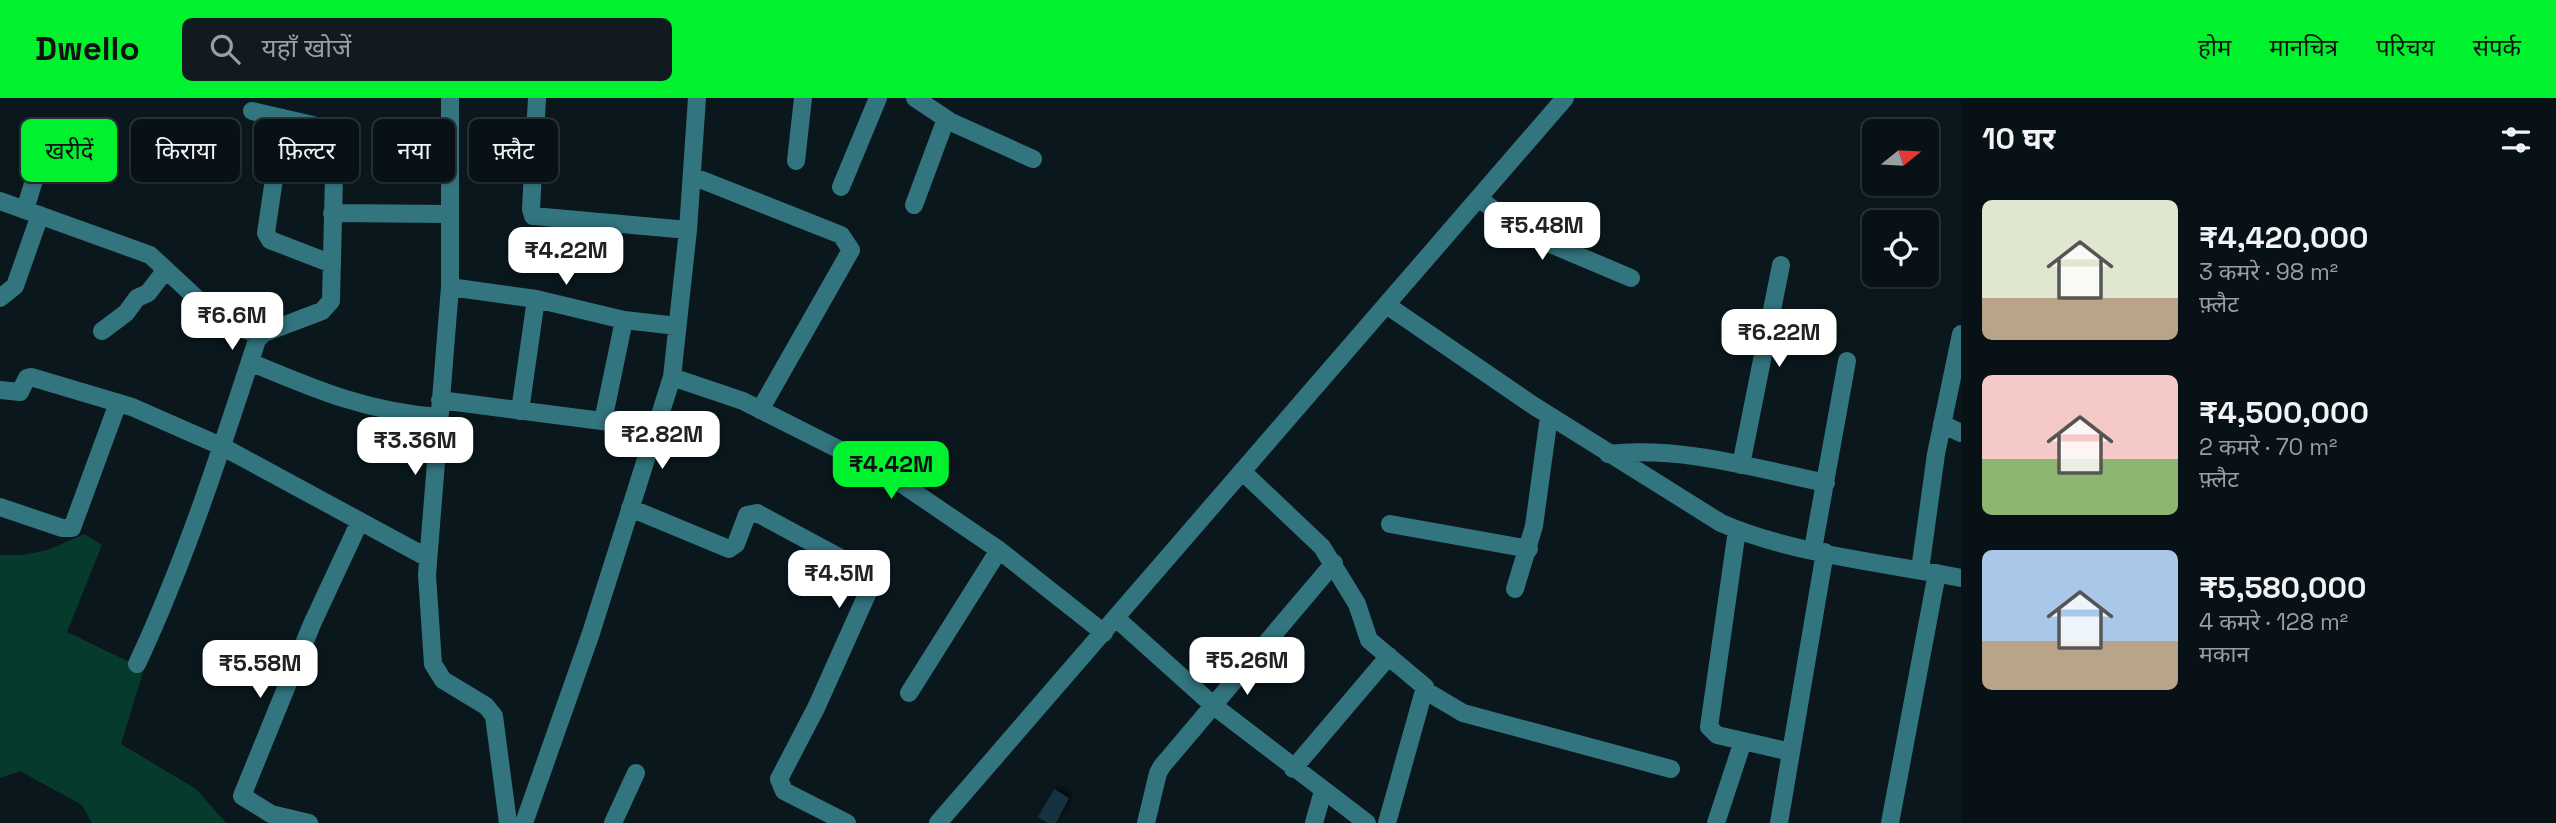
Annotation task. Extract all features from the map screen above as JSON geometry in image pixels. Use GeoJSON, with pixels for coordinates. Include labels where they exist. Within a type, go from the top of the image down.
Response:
{"type":"FeatureCollection","features":[{"type":"Feature","properties":{"kind":"street"},"geometry":{"type":"LineString","coordinates":[[450,98],[450,287],[428,558],[434,668],[443,680],[486,706],[494,716],[508,823]]}},
{"type":"Feature","properties":{"kind":"street"},"geometry":{"type":"LineString","coordinates":[[537,98],[531,209],[534,216],[688,230]]}},
{"type":"Feature","properties":{"kind":"street"},"geometry":{"type":"LineString","coordinates":[[524,823],[672,376],[688,230],[697,98]]}},
{"type":"Feature","properties":{"kind":"street"},"geometry":{"type":"LineString","coordinates":[[796,161],[803,98]]}},
{"type":"Feature","properties":{"kind":"street"},"geometry":{"type":"LineString","coordinates":[[841,187],[878,98]]}},
{"type":"Feature","properties":{"kind":"street"},"geometry":{"type":"LineString","coordinates":[[915,98],[946,120],[1033,159]]}},
{"type":"Feature","properties":{"kind":"street"},"geometry":{"type":"LineString","coordinates":[[938,823],[1244,473],[1565,98]]}},
{"type":"Feature","properties":{"kind":"street"},"geometry":{"type":"LineString","coordinates":[[252,111],[287,119]]}},
{"type":"Feature","properties":{"kind":"street"},"geometry":{"type":"LineString","coordinates":[[914,205],[946,120]]}},
{"type":"Feature","properties":{"kind":"street"},"geometry":{"type":"LineString","coordinates":[[692,176],[841,235],[851,250],[847,262],[760,410]]}},
{"type":"Feature","properties":{"kind":"street"},"geometry":{"type":"LineString","coordinates":[[0,298],[15,286],[39,182]]}},
{"type":"Feature","properties":{"kind":"street"},"geometry":{"type":"LineString","coordinates":[[274,182],[268,237],[332,264]]}},
{"type":"Feature","properties":{"kind":"street"},"geometry":{"type":"LineString","coordinates":[[0,201],[150,256],[161,263],[164,271],[221,321],[260,335],[327,308],[331,301],[334,182]]}},
{"type":"Feature","properties":{"kind":"street"},"geometry":{"type":"LineString","coordinates":[[1480,200],[1522,232],[1631,278]]}},
{"type":"Feature","properties":{"kind":"street"},"geometry":{"type":"LineString","coordinates":[[332,213],[449,214]]}},
{"type":"Feature","properties":{"kind":"street"},"geometry":{"type":"LineString","coordinates":[[1741,465],[1781,265]]}},
{"type":"Feature","properties":{"kind":"street"},"geometry":{"type":"LineString","coordinates":[[102,331],[126,313],[137,298],[148,293],[164,271]]}},
{"type":"Feature","properties":{"kind":"street"},"geometry":{"type":"LineString","coordinates":[[450,287],[536,299],[624,320],[677,326]]}},
{"type":"Feature","properties":{"kind":"street"},"geometry":{"type":"LineString","coordinates":[[520,411],[536,299]]}},
{"type":"Feature","properties":{"kind":"street"},"geometry":{"type":"LineString","coordinates":[[1388,306],[1608,454],[1666,491],[1737,530],[1819,551],[1961,578]]}},
{"type":"Feature","properties":{"kind":"street"},"geometry":{"type":"LineString","coordinates":[[603,421],[624,320]]}},
{"type":"Feature","properties":{"kind":"street"},"geometry":{"type":"LineString","coordinates":[[1890,823],[1928,571],[1942,424],[1961,334]]}},
{"type":"Feature","properties":{"kind":"street"},"geometry":{"type":"LineString","coordinates":[[137,664],[171,591],[260,335]]}},
{"type":"Feature","properties":{"kind":"street"},"geometry":{"type":"LineString","coordinates":[[1779,823],[1819,551],[1826,483],[1847,360]]}},
{"type":"Feature","properties":{"kind":"street"},"geometry":{"type":"LineString","coordinates":[[250,362],[325,394],[386,412],[440,409],[520,411],[656,428]]}},
{"type":"Feature","properties":{"kind":"street"},"geometry":{"type":"LineString","coordinates":[[672,376],[760,410],[869,466],[1110,626],[1293,769],[1367,823]]}},
{"type":"Feature","properties":{"kind":"street"},"geometry":{"type":"LineString","coordinates":[[0,390],[20,392],[27,378],[31,377],[118,403],[223,447],[428,558]]}},
{"type":"Feature","properties":{"kind":"street"},"geometry":{"type":"LineString","coordinates":[[0,507],[62,528],[72,528],[118,403]]}},
{"type":"Feature","properties":{"kind":"street"},"geometry":{"type":"LineString","coordinates":[[1515,589],[1529,549],[1549,416]]}},
{"type":"Feature","properties":{"kind":"street"},"geometry":{"type":"LineString","coordinates":[[1942,424],[1961,433]]}},
{"type":"Feature","properties":{"kind":"street"},"geometry":{"type":"LineString","coordinates":[[1608,454],[1665,451],[1826,483]]}},
{"type":"Feature","properties":{"kind":"street"},"geometry":{"type":"LineString","coordinates":[[1244,473],[1322,547],[1334,563],[1357,604],[1367,638],[1424,684],[1426,691],[1387,823]]}},
{"type":"Feature","properties":{"kind":"street"},"geometry":{"type":"LineString","coordinates":[[630,508],[729,549],[736,544],[747,515],[757,513],[872,575],[873,581],[840,657],[779,779],[784,791],[847,823]]}},
{"type":"Feature","properties":{"kind":"street"},"geometry":{"type":"LineString","coordinates":[[309,823],[271,814],[243,799],[242,794],[312,624],[360,521]]}},
{"type":"Feature","properties":{"kind":"street"},"geometry":{"type":"LineString","coordinates":[[1390,524],[1529,549]]}},
{"type":"Feature","properties":{"kind":"street"},"geometry":{"type":"LineString","coordinates":[[1737,530],[1709,727],[1717,735],[1791,752]]}},
{"type":"Feature","properties":{"kind":"street"},"geometry":{"type":"LineString","coordinates":[[909,693],[999,550]]}},
{"type":"Feature","properties":{"kind":"street"},"geometry":{"type":"LineString","coordinates":[[1146,823],[1157,773],[1334,563]]}},
{"type":"Feature","properties":{"kind":"street"},"geometry":{"type":"LineString","coordinates":[[1293,769],[1389,656]]}},
{"type":"Feature","properties":{"kind":"street"},"geometry":{"type":"LineString","coordinates":[[1426,691],[1474,716],[1671,769]]}},
{"type":"Feature","properties":{"kind":"street"},"geometry":{"type":"LineString","coordinates":[[1716,823],[1743,741]]}},
{"type":"Feature","properties":{"kind":"street"},"geometry":{"type":"LineString","coordinates":[[613,823],[636,773]]}},
{"type":"Feature","properties":{"kind":"street"},"geometry":{"type":"LineString","coordinates":[[1314,823],[1323,791]]}},
{"type":"Feature","properties":{"kind":"shaded area"},"geometry":{"type":"Polygon","coordinates":[[[84,534],[102,545],[67,632],[144,669],[121,744],[196,789],[226,823],[92,823],[82,805],[20,771],[0,778],[0,555],[23,555],[48,550],[84,534]]]}},
{"type":"Feature","properties":{"kind":"building"},"geometry":{"type":"Polygon","coordinates":[[[1054,789],[1069,798],[1056,823],[1048,823],[1038,817],[1054,789]]]}}]}
